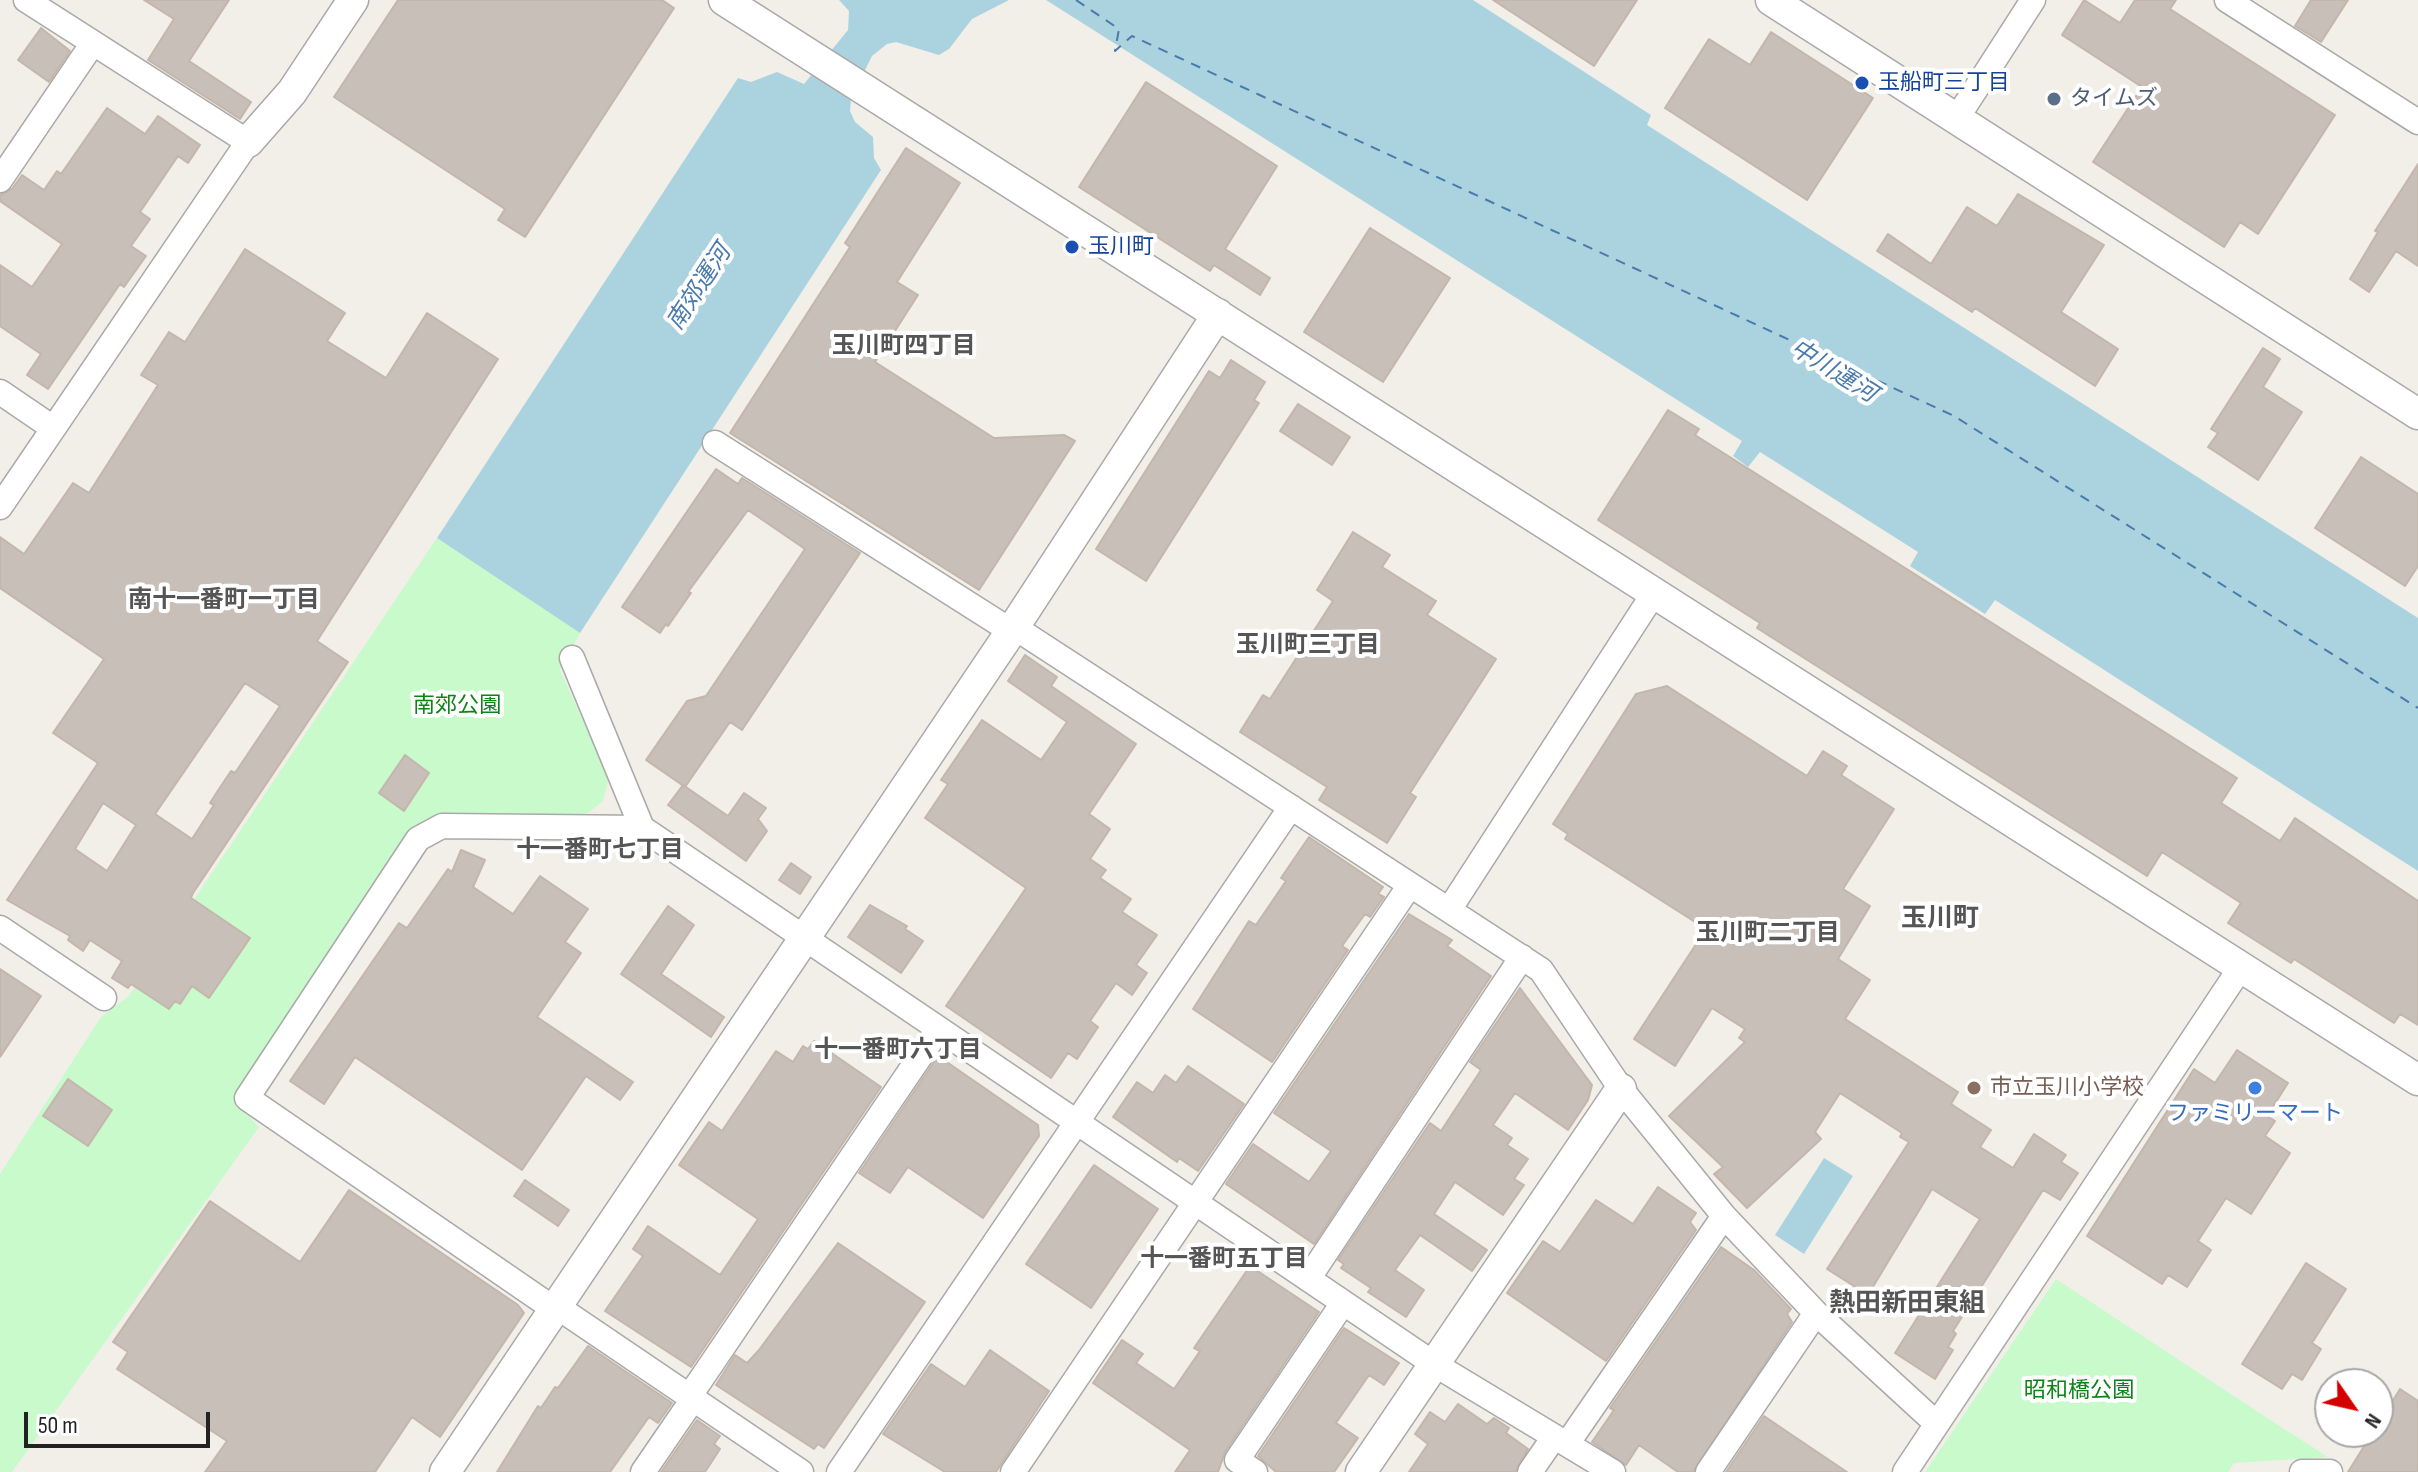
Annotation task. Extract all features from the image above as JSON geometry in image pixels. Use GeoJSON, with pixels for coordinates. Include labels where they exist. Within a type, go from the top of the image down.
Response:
{"type":"FeatureCollection","features":[{"type":"Feature","properties":{"kind":"street"},"geometry":{"type":"LineString","coordinates":[[26,0],[248,142]]}},
{"type":"Feature","properties":{"kind":"street"},"geometry":{"type":"LineString","coordinates":[[0,507],[248,142],[292,92],[353,0]]}},
{"type":"Feature","properties":{"kind":"street"},"geometry":{"type":"LineString","coordinates":[[724,0],[2418,1080]]}},
{"type":"Feature","properties":{"kind":"street"},"geometry":{"type":"LineString","coordinates":[[1771,0],[2418,414]]}},
{"type":"Feature","properties":{"kind":"street"},"geometry":{"type":"LineString","coordinates":[[1957,118],[2033,0]]}},
{"type":"Feature","properties":{"kind":"street"},"geometry":{"type":"LineString","coordinates":[[2227,0],[2418,122]]}},
{"type":"Feature","properties":{"kind":"street"},"geometry":{"type":"LineString","coordinates":[[0,180],[93,43]]}},
{"type":"Feature","properties":{"kind":"street"},"geometry":{"type":"LineString","coordinates":[[445,1472],[1012,629],[1218,314]]}},
{"type":"Feature","properties":{"kind":"street"},"geometry":{"type":"LineString","coordinates":[[0,392],[53,428]]}},
{"type":"Feature","properties":{"kind":"street"},"geometry":{"type":"LineString","coordinates":[[715,443],[1291,807],[1541,970],[1621,1089],[1724,1216],[1816,1313],[1937,1424]]}},
{"type":"Feature","properties":{"kind":"street"},"geometry":{"type":"LineString","coordinates":[[1449,910],[1654,593]]}},
{"type":"Feature","properties":{"kind":"street"},"geometry":{"type":"LineString","coordinates":[[572,658],[642,828],[1434,1364],[1613,1472]]}},
{"type":"Feature","properties":{"kind":"street"},"geometry":{"type":"LineString","coordinates":[[839,1472],[1291,807]]}},
{"type":"Feature","properties":{"kind":"street"},"geometry":{"type":"LineString","coordinates":[[642,828],[442,826],[418,839],[247,1098],[801,1472]]}},
{"type":"Feature","properties":{"kind":"street"},"geometry":{"type":"LineString","coordinates":[[1013,1472],[1410,885]]}},
{"type":"Feature","properties":{"kind":"street"},"geometry":{"type":"LineString","coordinates":[[0,928],[104,998]]}},
{"type":"Feature","properties":{"kind":"street"},"geometry":{"type":"LineString","coordinates":[[1308,1279],[1522,957]]}},
{"type":"Feature","properties":{"kind":"street"},"geometry":{"type":"LineString","coordinates":[[1905,1472],[2241,967]]}},
{"type":"Feature","properties":{"kind":"street"},"geometry":{"type":"LineString","coordinates":[[643,1472],[938,1030]]}},
{"type":"Feature","properties":{"kind":"street"},"geometry":{"type":"LineString","coordinates":[[1361,1472],[1621,1089]]}},
{"type":"Feature","properties":{"kind":"street"},"geometry":{"type":"LineString","coordinates":[[1530,1472],[1560,1440],[1724,1216]]}},
{"type":"Feature","properties":{"kind":"street"},"geometry":{"type":"LineString","coordinates":[[1255,1472],[1237,1460],[1343,1303]]}},
{"type":"Feature","properties":{"kind":"street"},"geometry":{"type":"LineString","coordinates":[[1708,1472],[1816,1313]]}},
{"type":"Feature","properties":{"kind":"street"},"geometry":{"type":"LineString","coordinates":[[2302,1472],[2330,1472]]}},
{"type":"Feature","properties":{"kind":"green space","name":"南郊公園"},"geometry":{"type":"Polygon","coordinates":[[[437,538],[580,633],[560,670],[609,778],[603,801],[585,815],[442,816],[426,819],[409,834],[233,1099],[259,1127],[12,1472],[0,1472],[0,1174],[101,1017],[129,996],[437,538]]]}},
{"type":"Feature","properties":{"kind":"green space","name":"昭和橋公園"},"geometry":{"type":"Polygon","coordinates":[[[2056,1279],[2328,1457],[2234,1463],[2228,1472],[1925,1472],[2056,1279]]]}},
{"type":"Feature","properties":{"kind":"water","name":"南郊運河"},"geometry":{"type":"Polygon","coordinates":[[[839,0],[1009,0],[972,19],[949,49],[939,55],[896,42],[887,44],[872,56],[851,98],[850,111],[855,122],[873,137],[874,158],[881,170],[580,633],[437,538],[738,78],[751,82],[777,72],[804,84],[848,30],[849,11],[839,0]]]}},
{"type":"Feature","properties":{"kind":"water","name":"中川運河"},"geometry":{"type":"Polygon","coordinates":[[[1046,0],[1473,0],[1651,115],[1647,125],[2418,618],[2418,871],[1995,600],[1985,614],[1910,566],[1918,552],[1760,452],[1748,467],[1733,456],[1742,441],[1046,0]]]}},
{"type":"Feature","properties":{"kind":"water"},"geometry":{"type":"Polygon","coordinates":[[[1824,1158],[1853,1176],[1804,1254],[1775,1235],[1824,1158]]]}},
{"type":"Feature","properties":{"kind":"building"},"geometry":{"type":"Polygon","coordinates":[[[144,0],[229,0],[189,61],[251,102],[240,119],[148,60],[174,19],[144,0]]]}},
{"type":"Feature","properties":{"kind":"building"},"geometry":{"type":"Polygon","coordinates":[[[398,0],[662,0],[674,8],[525,237],[498,220],[505,209],[334,97],[398,0]]]}},
{"type":"Feature","properties":{"kind":"building"},"geometry":{"type":"Polygon","coordinates":[[[1493,0],[1637,0],[1594,66],[1493,0]]]}},
{"type":"Feature","properties":{"kind":"building"},"geometry":{"type":"Polygon","coordinates":[[[2084,0],[2120,23],[2135,0],[2176,0],[2170,9],[2335,115],[2258,234],[2240,222],[2224,247],[2093,162],[2142,87],[2062,35],[2084,0]]]}},
{"type":"Feature","properties":{"kind":"building"},"geometry":{"type":"Polygon","coordinates":[[[2311,0],[2348,0],[2321,42],[2295,26],[2311,0]]]}},
{"type":"Feature","properties":{"kind":"building"},"geometry":{"type":"Polygon","coordinates":[[[41,28],[70,51],[49,82],[18,60],[41,28]]]}},
{"type":"Feature","properties":{"kind":"building"},"geometry":{"type":"Polygon","coordinates":[[[1771,32],[1873,98],[1807,200],[1665,108],[1709,39],[1750,65],[1771,32]]]}},
{"type":"Feature","properties":{"kind":"building"},"geometry":{"type":"Polygon","coordinates":[[[1146,82],[1277,166],[1225,249],[1270,278],[1260,295],[1214,265],[1210,271],[1079,187],[1146,82]]]}},
{"type":"Feature","properties":{"kind":"building"},"geometry":{"type":"Polygon","coordinates":[[[107,108],[145,134],[158,116],[200,145],[188,163],[178,156],[140,212],[150,219],[131,246],[146,256],[124,287],[120,284],[48,389],[27,375],[41,354],[0,326],[0,265],[32,287],[62,244],[0,201],[0,195],[12,189],[22,175],[44,190],[57,171],[61,174],[107,108]]]}},
{"type":"Feature","properties":{"kind":"building"},"geometry":{"type":"Polygon","coordinates":[[[906,148],[960,183],[897,282],[918,295],[875,362],[994,438],[1064,435],[1075,441],[979,590],[730,433],[850,247],[845,243],[906,148]]]}},
{"type":"Feature","properties":{"kind":"building"},"geometry":{"type":"Polygon","coordinates":[[[2418,164],[2418,266],[2396,251],[2369,292],[2350,279],[2378,232],[2375,231],[2418,164]]]}},
{"type":"Feature","properties":{"kind":"building"},"geometry":{"type":"Polygon","coordinates":[[[2018,194],[2104,245],[2061,312],[2118,349],[2095,386],[1975,308],[1972,312],[1877,251],[1888,234],[1931,264],[1967,207],[1997,226],[2018,194]]]}},
{"type":"Feature","properties":{"kind":"building"},"geometry":{"type":"Polygon","coordinates":[[[1370,228],[1450,278],[1383,382],[1304,332],[1370,228]]]}},
{"type":"Feature","properties":{"kind":"building"},"geometry":{"type":"Polygon","coordinates":[[[245,249],[345,313],[327,341],[386,378],[427,313],[498,359],[317,641],[348,662],[193,893],[191,898],[250,938],[209,998],[192,986],[180,1004],[175,1001],[169,1009],[131,984],[128,988],[112,978],[122,961],[90,940],[83,951],[68,940],[70,936],[7,900],[98,763],[53,733],[104,659],[0,588],[0,537],[24,554],[73,483],[89,493],[158,385],[141,375],[169,332],[185,342],[245,249]],[[245,683],[155,814],[192,839],[214,805],[210,803],[219,789],[231,771],[235,773],[280,706],[245,683]],[[103,803],[75,849],[107,871],[136,825],[103,803]]]}},
{"type":"Feature","properties":{"kind":"building"},"geometry":{"type":"Polygon","coordinates":[[[2263,348],[2280,359],[2263,387],[2302,412],[2258,480],[2208,447],[2218,433],[2211,429],[2263,348]]]}},
{"type":"Feature","properties":{"kind":"building"},"geometry":{"type":"Polygon","coordinates":[[[1231,360],[1265,382],[1254,400],[1259,403],[1146,581],[1096,549],[1209,371],[1220,378],[1231,360]]]}},
{"type":"Feature","properties":{"kind":"building"},"geometry":{"type":"Polygon","coordinates":[[[1298,404],[1350,437],[1332,465],[1280,431],[1298,404]]]}},
{"type":"Feature","properties":{"kind":"building"},"geometry":{"type":"Polygon","coordinates":[[[1668,410],[1699,429],[1695,435],[2237,778],[2221,803],[2280,841],[2295,818],[2418,901],[2418,1025],[2400,1014],[2394,1023],[2294,959],[2291,963],[2228,923],[2241,903],[2162,852],[2147,876],[1757,628],[1760,623],[1598,520],[1668,410]]]}},
{"type":"Feature","properties":{"kind":"building"},"geometry":{"type":"Polygon","coordinates":[[[2361,457],[2418,494],[2418,566],[2405,586],[2315,528],[2361,457]]]}},
{"type":"Feature","properties":{"kind":"building"},"geometry":{"type":"Polygon","coordinates":[[[716,469],[738,484],[742,478],[860,553],[742,730],[730,722],[685,787],[646,760],[687,701],[706,696],[805,549],[748,510],[688,592],[691,593],[668,626],[666,624],[660,633],[622,607],[716,469]]]}},
{"type":"Feature","properties":{"kind":"building"},"geometry":{"type":"Polygon","coordinates":[[[1353,532],[1390,555],[1382,567],[1436,601],[1427,615],[1496,659],[1410,793],[1416,797],[1387,843],[1319,800],[1327,787],[1240,732],[1263,695],[1270,699],[1333,601],[1317,590],[1353,532]]]}},
{"type":"Feature","properties":{"kind":"building"},"geometry":{"type":"Polygon","coordinates":[[[1025,655],[1057,677],[1051,686],[1136,744],[1089,814],[1110,829],[1090,859],[1106,870],[1100,878],[1131,899],[1122,912],[1157,935],[1136,965],[1147,973],[1132,995],[1116,983],[1090,1021],[1098,1027],[1077,1059],[1068,1053],[1051,1078],[946,1006],[1026,888],[925,818],[948,784],[941,780],[982,720],[1041,760],[1067,722],[1008,681],[1025,655]]]}},
{"type":"Feature","properties":{"kind":"building"},"geometry":{"type":"Polygon","coordinates":[[[1667,686],[1807,776],[1823,751],[1847,766],[1841,775],[1894,809],[1843,889],[1870,906],[1838,959],[1870,980],[1845,1019],[1958,1092],[1951,1104],[1991,1130],[1980,1147],[2013,1168],[2034,1134],[2066,1155],[2061,1162],[2078,1173],[2060,1200],[2043,1190],[1953,1331],[1956,1334],[1948,1347],[1953,1350],[1935,1379],[1895,1353],[1980,1219],[1932,1189],[1868,1295],[1827,1269],[1909,1142],[1900,1137],[1902,1133],[1840,1093],[1815,1132],[1821,1139],[1747,1208],[1714,1174],[1723,1167],[1669,1116],[1745,1042],[1739,1038],[1745,1029],[1712,1008],[1675,1066],[1634,1039],[1706,929],[1565,839],[1568,834],[1553,824],[1636,694],[1667,686]]]}},
{"type":"Feature","properties":{"kind":"building"},"geometry":{"type":"Polygon","coordinates":[[[405,755],[429,773],[404,811],[379,793],[405,755]]]}},
{"type":"Feature","properties":{"kind":"building"},"geometry":{"type":"Polygon","coordinates":[[[683,785],[728,816],[744,793],[766,808],[758,819],[767,831],[746,861],[668,805],[683,785]]]}},
{"type":"Feature","properties":{"kind":"building"},"geometry":{"type":"Polygon","coordinates":[[[1309,837],[1383,887],[1378,894],[1384,897],[1370,917],[1365,914],[1342,946],[1348,950],[1272,1062],[1193,1009],[1249,921],[1256,925],[1286,881],[1281,878],[1309,837]]]}},
{"type":"Feature","properties":{"kind":"building"},"geometry":{"type":"Polygon","coordinates":[[[461,850],[485,860],[473,887],[513,914],[540,876],[588,909],[565,942],[581,953],[537,1017],[633,1082],[620,1100],[586,1076],[522,1170],[355,1057],[324,1104],[290,1081],[399,923],[407,928],[448,869],[452,872],[461,850]]]}},
{"type":"Feature","properties":{"kind":"building"},"geometry":{"type":"Polygon","coordinates":[[[791,863],[811,877],[800,894],[779,880],[791,863]]]}},
{"type":"Feature","properties":{"kind":"building"},"geometry":{"type":"Polygon","coordinates":[[[870,905],[907,926],[905,929],[923,941],[901,973],[848,937],[870,905]]]}},
{"type":"Feature","properties":{"kind":"building"},"geometry":{"type":"Polygon","coordinates":[[[668,906],[694,925],[661,974],[724,1017],[711,1037],[621,974],[668,906]]]}},
{"type":"Feature","properties":{"kind":"building"},"geometry":{"type":"Polygon","coordinates":[[[1409,914],[1452,940],[1447,946],[1491,976],[1314,1244],[1226,1184],[1253,1144],[1309,1182],[1331,1151],[1274,1113],[1409,914]]]}},
{"type":"Feature","properties":{"kind":"building"},"geometry":{"type":"Polygon","coordinates":[[[0,969],[41,996],[0,1057],[0,969]]]}},
{"type":"Feature","properties":{"kind":"building"},"geometry":{"type":"Polygon","coordinates":[[[1520,988],[1592,1085],[1588,1100],[1568,1130],[1515,1093],[1493,1125],[1512,1138],[1507,1145],[1528,1159],[1514,1179],[1524,1185],[1503,1215],[1455,1182],[1434,1214],[1487,1250],[1472,1271],[1420,1235],[1395,1270],[1424,1290],[1406,1317],[1368,1292],[1371,1288],[1341,1268],[1344,1264],[1338,1260],[1430,1123],[1441,1131],[1481,1070],[1470,1062],[1520,988]]]}},
{"type":"Feature","properties":{"kind":"building"},"geometry":{"type":"Polygon","coordinates":[[[814,1041],[881,1087],[691,1367],[605,1311],[643,1256],[633,1249],[648,1226],[720,1275],[758,1219],[679,1165],[709,1122],[722,1131],[776,1051],[793,1062],[803,1046],[808,1049],[814,1041]]]}},
{"type":"Feature","properties":{"kind":"building"},"geometry":{"type":"Polygon","coordinates":[[[2237,1050],[2288,1083],[2267,1116],[2275,1121],[2265,1136],[2290,1153],[2251,1214],[2226,1198],[2198,1241],[2211,1250],[2187,1287],[2168,1275],[2162,1284],[2087,1236],[2194,1069],[2215,1083],[2237,1050]]]}},
{"type":"Feature","properties":{"kind":"building"},"geometry":{"type":"Polygon","coordinates":[[[938,1056],[1038,1125],[1039,1136],[983,1218],[908,1167],[890,1193],[859,1173],[938,1056]]]}},
{"type":"Feature","properties":{"kind":"building"},"geometry":{"type":"Polygon","coordinates":[[[1188,1066],[1244,1104],[1198,1171],[1179,1158],[1177,1162],[1113,1117],[1137,1082],[1153,1093],[1165,1075],[1176,1083],[1188,1066]]]}},
{"type":"Feature","properties":{"kind":"building"},"geometry":{"type":"Polygon","coordinates":[[[68,1079],[112,1110],[88,1146],[43,1116],[68,1079]]]}},
{"type":"Feature","properties":{"kind":"building"},"geometry":{"type":"Polygon","coordinates":[[[1094,1165],[1158,1209],[1091,1308],[1026,1264],[1094,1165]]]}},
{"type":"Feature","properties":{"kind":"building"},"geometry":{"type":"Polygon","coordinates":[[[525,1180],[569,1210],[558,1226],[514,1196],[525,1180]]]}},
{"type":"Feature","properties":{"kind":"building"},"geometry":{"type":"Polygon","coordinates":[[[1658,1187],[1696,1213],[1690,1222],[1696,1230],[1606,1361],[1507,1293],[1543,1241],[1560,1252],[1596,1200],[1633,1224],[1658,1187]]]}},
{"type":"Feature","properties":{"kind":"building"},"geometry":{"type":"Polygon","coordinates":[[[349,1190],[518,1305],[524,1313],[440,1437],[412,1417],[375,1472],[205,1472],[227,1441],[117,1369],[128,1352],[113,1342],[210,1201],[300,1262],[349,1190]]]}},
{"type":"Feature","properties":{"kind":"building"},"geometry":{"type":"Polygon","coordinates":[[[838,1243],[925,1302],[824,1448],[818,1444],[814,1449],[716,1385],[735,1355],[747,1363],[759,1350],[838,1243]]]}},
{"type":"Feature","properties":{"kind":"building"},"geometry":{"type":"Polygon","coordinates":[[[1721,1247],[1754,1270],[1791,1309],[1787,1314],[1792,1322],[1693,1472],[1678,1472],[1639,1445],[1626,1465],[1592,1442],[1614,1410],[1610,1408],[1721,1247]]]}},
{"type":"Feature","properties":{"kind":"building"},"geometry":{"type":"Polygon","coordinates":[[[2306,1263],[2346,1289],[2312,1343],[2321,1349],[2302,1380],[2292,1374],[2282,1389],[2242,1364],[2306,1263]]]}},
{"type":"Feature","properties":{"kind":"building"},"geometry":{"type":"Polygon","coordinates":[[[1250,1266],[1319,1312],[1225,1452],[1218,1472],[1175,1472],[1190,1450],[1093,1383],[1122,1340],[1143,1354],[1136,1363],[1174,1389],[1200,1351],[1194,1348],[1250,1266]]]}},
{"type":"Feature","properties":{"kind":"building"},"geometry":{"type":"Polygon","coordinates":[[[1344,1328],[1399,1363],[1384,1385],[1369,1375],[1336,1423],[1358,1438],[1334,1472],[1276,1472],[1258,1456],[1344,1328]]]}},
{"type":"Feature","properties":{"kind":"building"},"geometry":{"type":"Polygon","coordinates":[[[588,1346],[672,1403],[658,1423],[649,1417],[610,1472],[497,1472],[538,1406],[541,1408],[555,1387],[558,1388],[588,1346]]]}},
{"type":"Feature","properties":{"kind":"building"},"geometry":{"type":"Polygon","coordinates":[[[990,1350],[1049,1391],[996,1472],[945,1472],[883,1434],[931,1364],[965,1387],[990,1350]]]}},
{"type":"Feature","properties":{"kind":"building"},"geometry":{"type":"Polygon","coordinates":[[[2400,1389],[2418,1401],[2418,1472],[2348,1472],[2363,1448],[2394,1448],[2394,1399],[2400,1389]]]}},
{"type":"Feature","properties":{"kind":"building"},"geometry":{"type":"Polygon","coordinates":[[[1458,1404],[1487,1424],[1494,1418],[1509,1428],[1506,1433],[1528,1449],[1515,1472],[1409,1472],[1428,1444],[1415,1434],[1430,1412],[1445,1422],[1458,1404]]]}},
{"type":"Feature","properties":{"kind":"building"},"geometry":{"type":"Polygon","coordinates":[[[1764,1416],[1786,1431],[1847,1472],[1726,1472],[1764,1416]]]}},
{"type":"Feature","properties":{"kind":"building"},"geometry":{"type":"Polygon","coordinates":[[[697,1420],[720,1436],[714,1444],[720,1449],[705,1472],[661,1472],[697,1420]]]}},
{"type":"Feature","properties":{"kind":"ferry route"},"geometry":{"type":"LineString","coordinates":[[1076,0],[1119,29],[1115,51],[1132,36],[1954,416],[2418,708]]}},
{"type":"Feature","properties":{"kind":"place","name":"玉船町三丁目"},"geometry":{"type":"Point","coordinates":[1862,83]}},
{"type":"Feature","properties":{"kind":"place","name":"タイムズ"},"geometry":{"type":"Point","coordinates":[2054,99]}},
{"type":"Feature","properties":{"kind":"place","name":"玉川町"},"geometry":{"type":"Point","coordinates":[1072,247]}},
{"type":"Feature","properties":{"kind":"place","name":"市立玉川小学校"},"geometry":{"type":"Point","coordinates":[1974,1088]}},
{"type":"Feature","properties":{"kind":"place","name":"ファミリーマート"},"geometry":{"type":"Point","coordinates":[2255,1088]}},
{"type":"Feature","properties":{"kind":"district","name":"玉川町四丁目"},"geometry":{"type":"Point","coordinates":[904,347]}},
{"type":"Feature","properties":{"kind":"district","name":"南十一番町一丁目"},"geometry":{"type":"Point","coordinates":[224,601]}},
{"type":"Feature","properties":{"kind":"district","name":"玉川町三丁目"},"geometry":{"type":"Point","coordinates":[1308,646]}},
{"type":"Feature","properties":{"kind":"district","name":"十一番町七丁目"},"geometry":{"type":"Point","coordinates":[600,851]}},
{"type":"Feature","properties":{"kind":"district","name":"玉川町"},"geometry":{"type":"Point","coordinates":[1940,919]}},
{"type":"Feature","properties":{"kind":"district","name":"玉川町二丁目"},"geometry":{"type":"Point","coordinates":[1768,934]}},
{"type":"Feature","properties":{"kind":"district","name":"十一番町六丁目"},"geometry":{"type":"Point","coordinates":[898,1051]}},
{"type":"Feature","properties":{"kind":"district","name":"十一番町五丁目"},"geometry":{"type":"Point","coordinates":[1224,1260]}},
{"type":"Feature","properties":{"kind":"district","name":"熱田新田東組"},"geometry":{"type":"Point","coordinates":[1907,1304]}}]}
